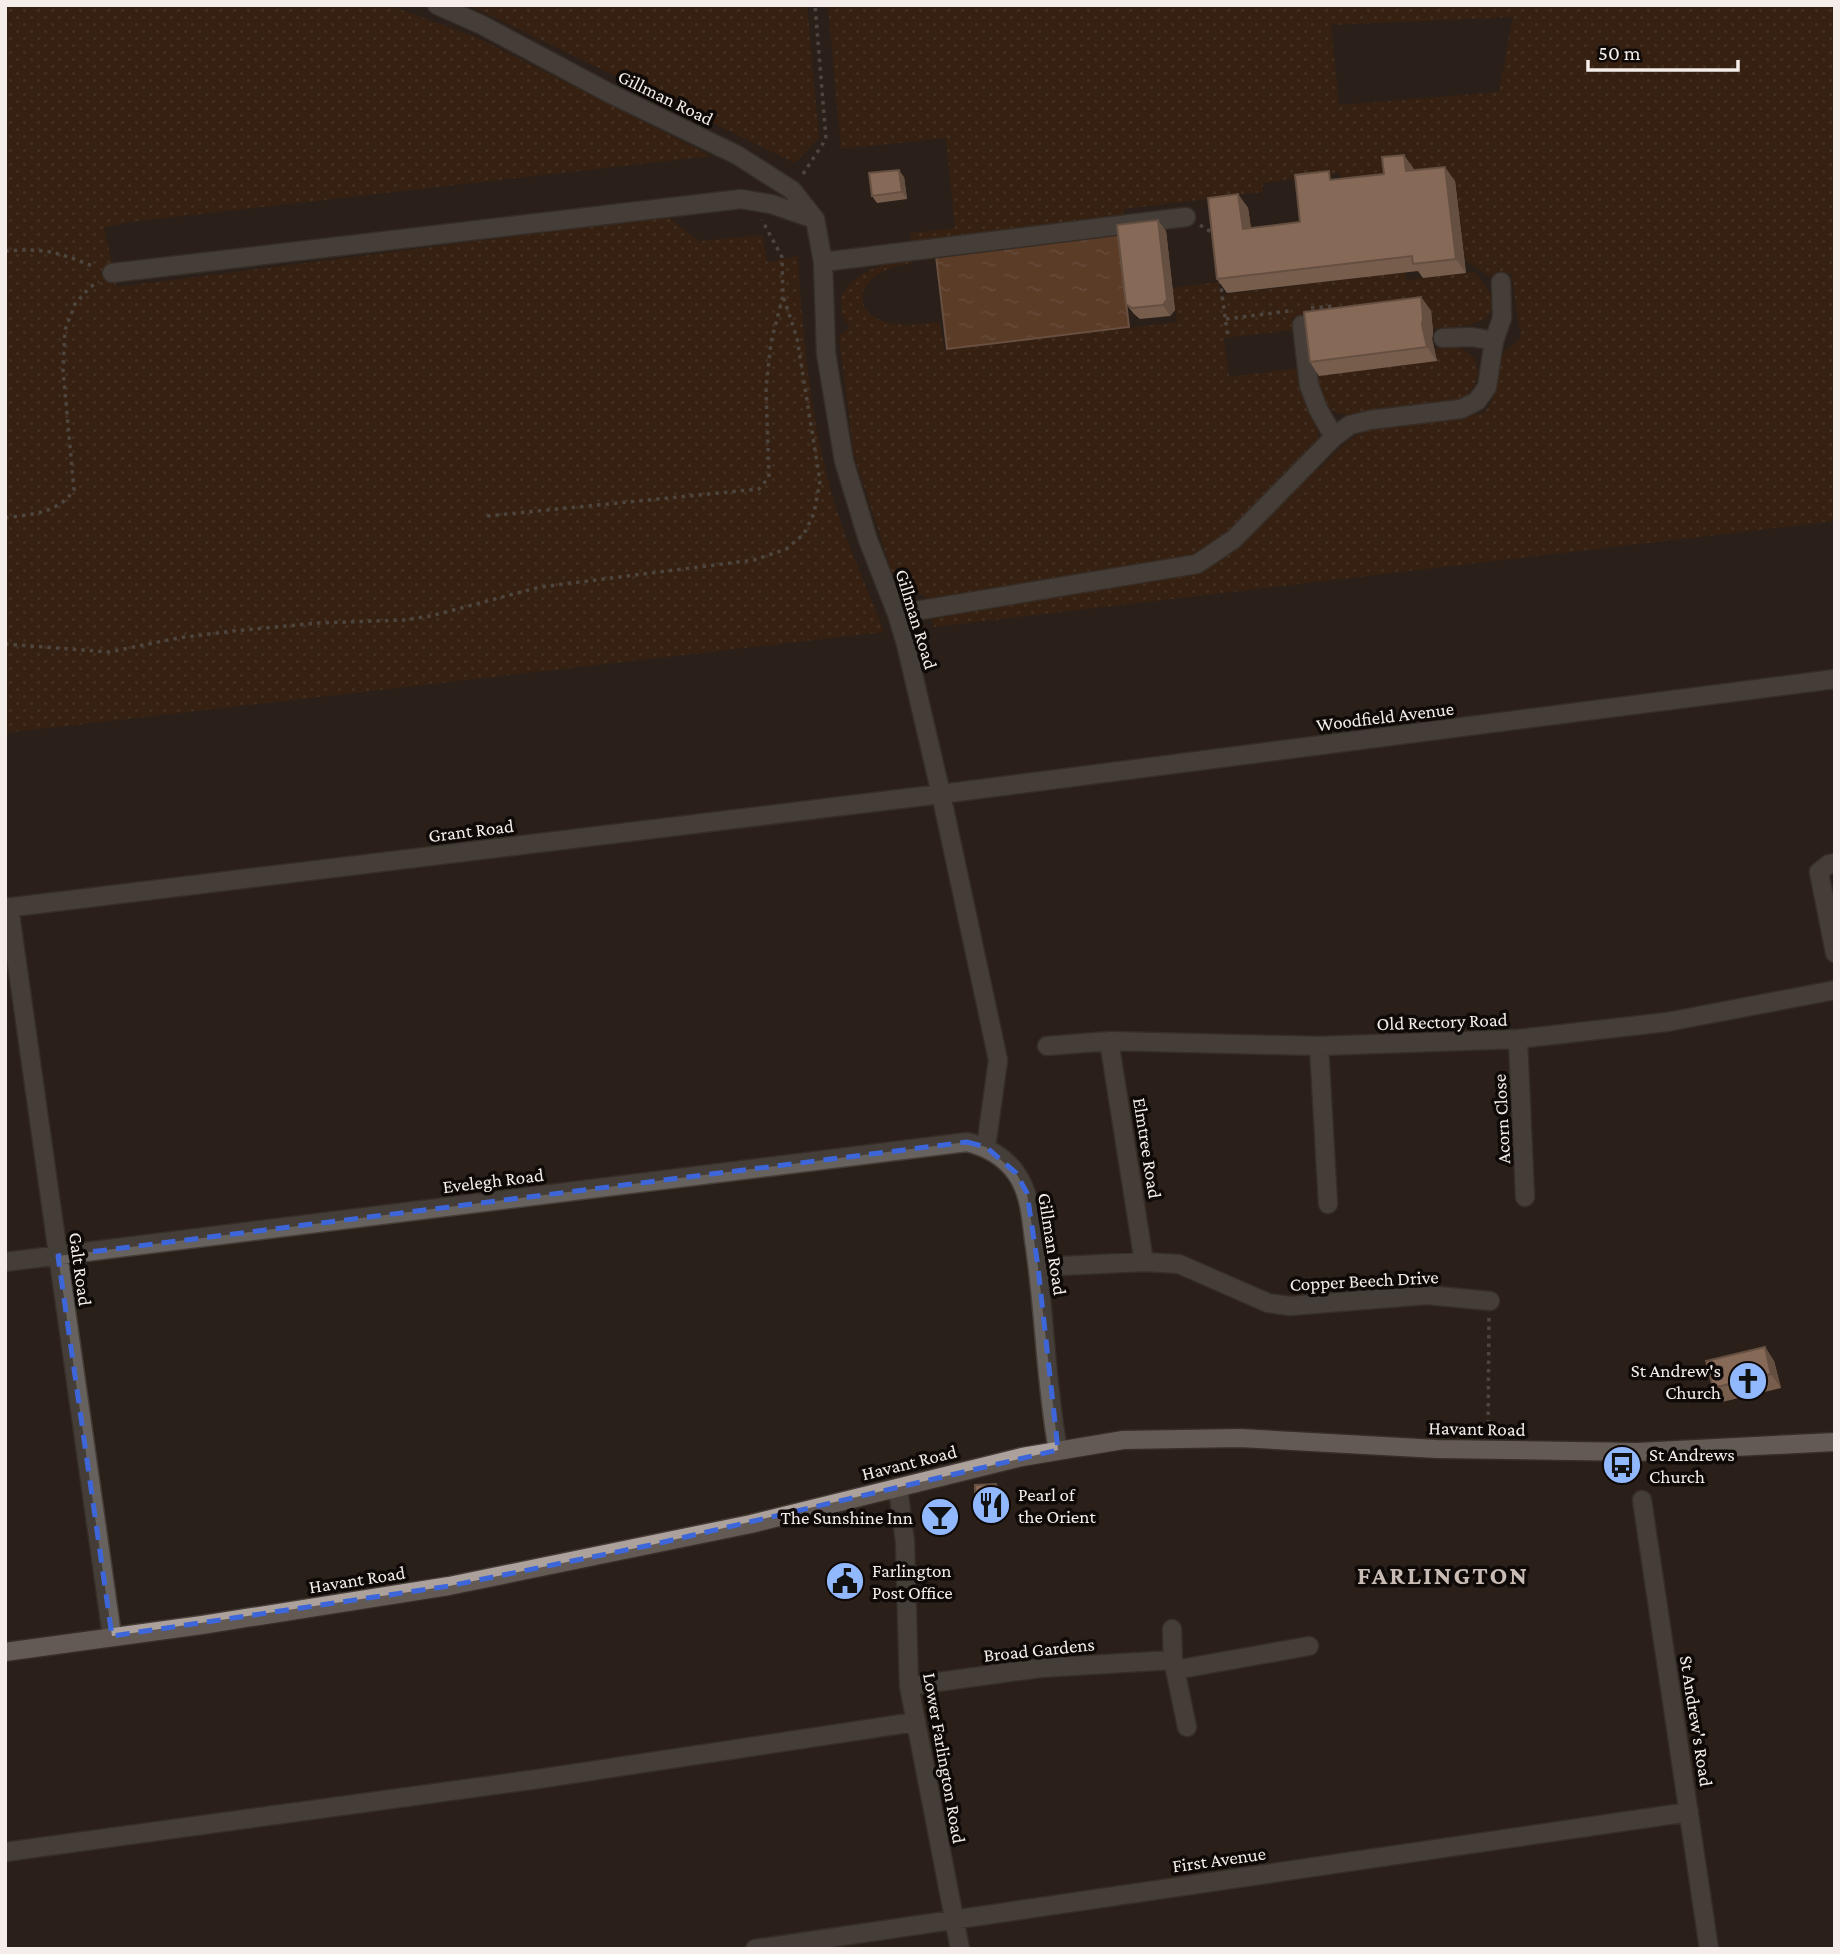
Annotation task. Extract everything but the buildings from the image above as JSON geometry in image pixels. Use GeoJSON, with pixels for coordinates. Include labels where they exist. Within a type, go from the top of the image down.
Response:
{"type":"FeatureCollection","features":[{"type":"Feature","properties":{"kind":"main road","name":"Havant Road"},"geometry":{"type":"LineString","coordinates":[[5,1652],[215,1623],[449,1586],[664,1543],[988,1465],[1123,1440],[1240,1438],[1437,1449],[1637,1452],[1835,1442]]}},
{"type":"Feature","properties":{"kind":"street","name":"Gillman Road"},"geometry":{"type":"LineString","coordinates":[[437,5],[737,155],[792,190],[815,219],[822,262],[826,353],[844,461],[868,540],[897,614],[941,794],[998,1060],[986,1147],[1016,1173],[1027,1193],[1038,1267],[1051,1412],[1058,1450]]}},
{"type":"Feature","properties":{"kind":"street"},"geometry":{"type":"LineString","coordinates":[[113,273],[741,199],[771,204],[815,219]]}},
{"type":"Feature","properties":{"kind":"street"},"geometry":{"type":"LineString","coordinates":[[822,262],[1186,217]]}},
{"type":"Feature","properties":{"kind":"street"},"geometry":{"type":"LineString","coordinates":[[897,614],[1198,564],[1234,539],[1334,437],[1350,425],[1461,409],[1477,401],[1487,387],[1494,341],[1502,318],[1501,282]]}},
{"type":"Feature","properties":{"kind":"street"},"geometry":{"type":"LineString","coordinates":[[1302,325],[1309,385],[1318,409],[1334,437]]}},
{"type":"Feature","properties":{"kind":"street"},"geometry":{"type":"LineString","coordinates":[[1443,338],[1472,337],[1494,341]]}},
{"type":"Feature","properties":{"kind":"street","name":"Woodfield Avenue"},"geometry":{"type":"LineString","coordinates":[[941,794],[1835,679]]}},
{"type":"Feature","properties":{"kind":"street","name":"Grant Road"},"geometry":{"type":"LineString","coordinates":[[7,908],[941,794]]}},
{"type":"Feature","properties":{"kind":"street"},"geometry":{"type":"LineString","coordinates":[[1835,863],[1819,872],[1835,953]]}},
{"type":"Feature","properties":{"kind":"street","name":"Galt Road"},"geometry":{"type":"LineString","coordinates":[[7,908],[112,1636]]}},
{"type":"Feature","properties":{"kind":"street","name":"Old Rectory Road"},"geometry":{"type":"LineString","coordinates":[[1047,1046],[1110,1041],[1319,1046],[1518,1039],[1667,1022],[1835,990]]}},
{"type":"Feature","properties":{"kind":"street","name":"Acorn Close"},"geometry":{"type":"LineString","coordinates":[[1518,1039],[1525,1197]]}},
{"type":"Feature","properties":{"kind":"street","name":"Elmtree Road"},"geometry":{"type":"LineString","coordinates":[[1110,1041],[1144,1262]]}},
{"type":"Feature","properties":{"kind":"street"},"geometry":{"type":"LineString","coordinates":[[1319,1046],[1328,1204]]}},
{"type":"Feature","properties":{"kind":"street","name":"Evelegh Road"},"geometry":{"type":"LineString","coordinates":[[5,1262],[967,1142],[986,1147]]}},
{"type":"Feature","properties":{"kind":"street","name":"Copper Beech Drive"},"geometry":{"type":"LineString","coordinates":[[1038,1267],[1144,1262],[1179,1264],[1268,1303],[1290,1306],[1427,1295],[1490,1301]]}},
{"type":"Feature","properties":{"kind":"street","name":"Lower Farlington Road"},"geometry":{"type":"LineString","coordinates":[[898,1488],[905,1542],[909,1686],[960,1949]]}},
{"type":"Feature","properties":{"kind":"street","name":"St Andrew's Road"},"geometry":{"type":"LineString","coordinates":[[1642,1500],[1709,1949]]}},
{"type":"Feature","properties":{"kind":"street"},"geometry":{"type":"LineString","coordinates":[[1172,1629],[1174,1665],[1186,1727]]}},
{"type":"Feature","properties":{"kind":"street","name":"Broad Gardens"},"geometry":{"type":"LineString","coordinates":[[909,1686],[1040,1668],[1174,1665],[1309,1646]]}},
{"type":"Feature","properties":{"kind":"street"},"geometry":{"type":"LineString","coordinates":[[5,1852],[538,1779],[915,1722]]}},
{"type":"Feature","properties":{"kind":"street","name":"First Avenue"},"geometry":{"type":"LineString","coordinates":[[755,1949],[1689,1812]]}},
{"type":"Feature","properties":{"kind":"path"},"geometry":{"type":"LineString","coordinates":[[792,190],[826,139],[815,5]]}},
{"type":"Feature","properties":{"kind":"path"},"geometry":{"type":"LineString","coordinates":[[487,516],[759,489],[769,477],[766,388],[771,342],[783,296],[782,257],[764,222],[741,199]]}},
{"type":"Feature","properties":{"kind":"path"},"geometry":{"type":"LineString","coordinates":[[1186,217],[1215,235]]}},
{"type":"Feature","properties":{"kind":"path"},"geometry":{"type":"LineString","coordinates":[[5,251],[54,251],[113,273]]}},
{"type":"Feature","properties":{"kind":"path"},"geometry":{"type":"LineString","coordinates":[[1219,271],[1228,338]]}},
{"type":"Feature","properties":{"kind":"path"},"geometry":{"type":"LineString","coordinates":[[5,518],[47,512],[66,500],[74,490],[63,370],[65,330],[75,304],[90,287],[113,273]]}},
{"type":"Feature","properties":{"kind":"path"},"geometry":{"type":"LineString","coordinates":[[5,644],[110,652],[178,638],[233,631],[318,623],[403,620],[431,616],[540,587],[754,560],[786,549],[804,534],[814,513],[820,481],[797,338],[783,296]]}},
{"type":"Feature","properties":{"kind":"path"},"geometry":{"type":"LineString","coordinates":[[1488,1414],[1490,1301]]}},
{"type":"Feature","properties":{"kind":"highlighted area"},"geometry":{"type":"Polygon","coordinates":[[[967,1142],[986,1147],[1016,1173],[1027,1193],[1058,1450],[651,1545],[449,1586],[112,1636],[58,1256],[967,1142]]]}},
{"type":"Feature","properties":{"kind":"shaded area"},"geometry":{"type":"Polygon","coordinates":[[[5,5],[388,5],[476,37],[711,156],[130,222],[104,228],[117,287],[668,217],[699,241],[762,235],[767,262],[798,256],[806,352],[815,418],[828,481],[842,526],[884,632],[5,733],[5,5]]]}},
{"type":"Feature","properties":{"kind":"shaded area"},"geometry":{"type":"Polygon","coordinates":[[[469,5],[807,5],[819,138],[795,163],[469,5]]]}},
{"type":"Feature","properties":{"kind":"shaded area"},"geometry":{"type":"Polygon","coordinates":[[[828,5],[1835,5],[1835,521],[934,627],[928,598],[916,593],[907,577],[894,578],[854,455],[839,337],[850,327],[842,315],[841,296],[863,274],[881,266],[912,259],[912,264],[889,269],[869,282],[862,297],[863,305],[875,317],[893,324],[940,322],[944,349],[1177,322],[1172,288],[1218,282],[1220,295],[1405,272],[1407,280],[1475,272],[1490,295],[1492,306],[1486,319],[1469,325],[1433,329],[1430,311],[1338,312],[1292,318],[1293,330],[1224,338],[1229,377],[1300,368],[1314,410],[1318,434],[1318,443],[1314,450],[1304,455],[1318,470],[1351,439],[1362,433],[1394,424],[1481,414],[1487,408],[1494,395],[1501,357],[1521,337],[1511,273],[1489,276],[1464,259],[1455,181],[1415,185],[1413,169],[1343,194],[1340,173],[1263,183],[1263,192],[1125,209],[1120,220],[911,245],[910,233],[955,228],[946,138],[841,149],[828,5]],[[1513,17],[1331,25],[1339,105],[1499,92],[1513,17]]]}},
{"type":"Feature","properties":{"kind":"shaded area"},"geometry":{"type":"Polygon","coordinates":[[[1455,347],[1466,351],[1473,358],[1478,374],[1470,391],[1453,404],[1354,416],[1330,409],[1322,400],[1315,376],[1437,361],[1435,349],[1455,347]]]}},
{"type":"Feature","properties":{"kind":"water"},"geometry":{"type":"Polygon","coordinates":[[[1118,235],[1129,327],[947,349],[936,256],[1118,235]]]}},
{"type":"Feature","properties":{"kind":"place","name":"St Andrew's Church"},"geometry":{"type":"Point","coordinates":[1748,1381]}},
{"type":"Feature","properties":{"kind":"place","name":"St Andrews Church"},"geometry":{"type":"Point","coordinates":[1622,1465]}},
{"type":"Feature","properties":{"kind":"place","name":"Pearl of the Orient"},"geometry":{"type":"Point","coordinates":[991,1505]}},
{"type":"Feature","properties":{"kind":"place","name":"The Sunshine Inn"},"geometry":{"type":"Point","coordinates":[940,1517]}},
{"type":"Feature","properties":{"kind":"place","name":"Farlington Post Office"},"geometry":{"type":"Point","coordinates":[845,1581]}},
{"type":"Feature","properties":{"kind":"district","name":"FARLINGTON"},"geometry":{"type":"Point","coordinates":[1443,1575]}}]}
